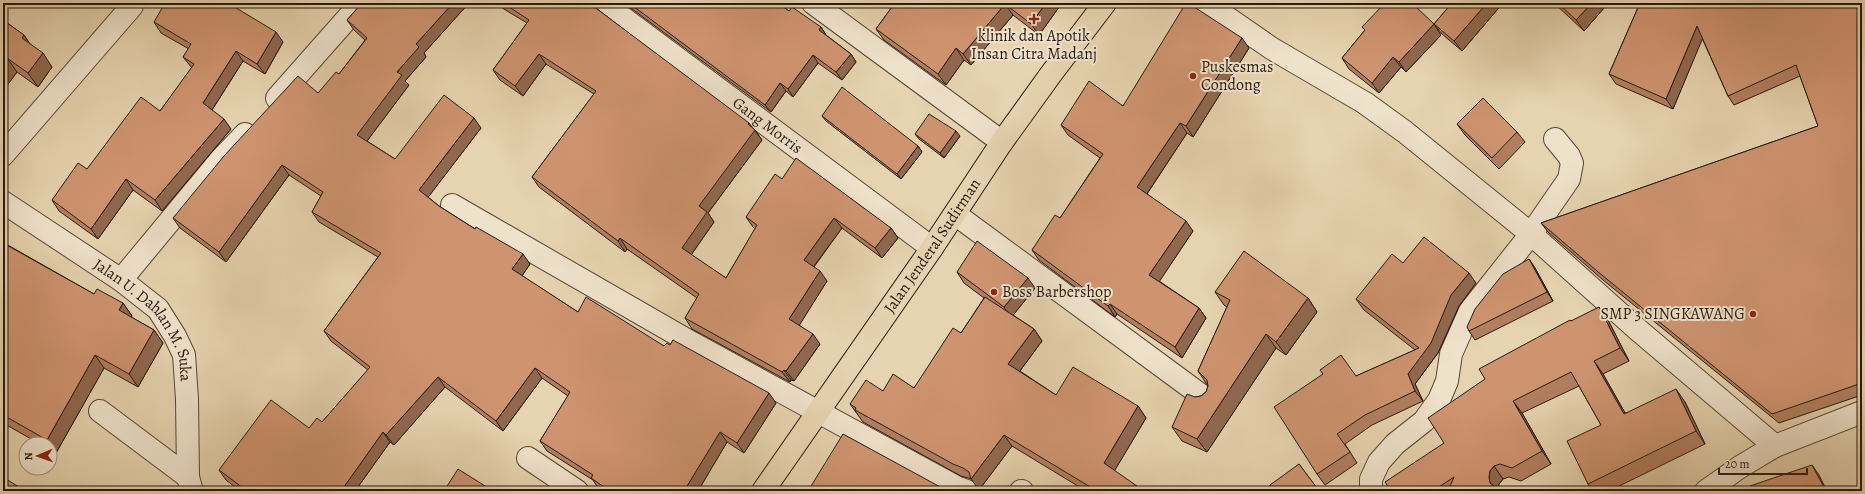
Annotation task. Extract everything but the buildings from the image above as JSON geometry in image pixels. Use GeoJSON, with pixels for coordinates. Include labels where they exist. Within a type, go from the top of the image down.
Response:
{"type":"FeatureCollection","features":[{"type":"Feature","properties":{"kind":"main road","name":"Jalan Jenderal Sudirman"},"geometry":{"type":"LineString","coordinates":[[763,491],[817,411],[932,248],[1002,142],[1051,74],[1106,3]]}},
{"type":"Feature","properties":{"kind":"street"},"geometry":{"type":"LineString","coordinates":[[122,280],[222,158],[361,3]]}},
{"type":"Feature","properties":{"kind":"street","name":"Gang Morris"},"geometry":{"type":"LineString","coordinates":[[603,3],[932,248]]}},
{"type":"Feature","properties":{"kind":"street"},"geometry":{"type":"LineString","coordinates":[[813,3],[1002,142]]}},
{"type":"Feature","properties":{"kind":"street"},"geometry":{"type":"LineString","coordinates":[[1206,3],[1271,48],[1365,103],[1405,132],[1531,234],[1637,329],[1775,446]]}},
{"type":"Feature","properties":{"kind":"street"},"geometry":{"type":"LineString","coordinates":[[3,155],[132,6]]}},
{"type":"Feature","properties":{"kind":"street"},"geometry":{"type":"LineString","coordinates":[[1371,491],[1371,480],[1379,462],[1395,444],[1424,421],[1439,400],[1447,381],[1451,354],[1470,312],[1531,234],[1569,179],[1572,163],[1569,156],[1555,138]]}},
{"type":"Feature","properties":{"kind":"street","name":"Jalan U. Dahlan M. Suka"},"geometry":{"type":"LineString","coordinates":[[3,202],[122,280],[158,309],[175,336],[184,355],[190,484]]}},
{"type":"Feature","properties":{"kind":"street"},"geometry":{"type":"LineString","coordinates":[[452,205],[692,344],[956,487],[967,491]]}},
{"type":"Feature","properties":{"kind":"street"},"geometry":{"type":"LineString","coordinates":[[955,214],[1205,398]]}},
{"type":"Feature","properties":{"kind":"street"},"geometry":{"type":"LineString","coordinates":[[100,411],[190,484]]}},
{"type":"Feature","properties":{"kind":"street"},"geometry":{"type":"LineString","coordinates":[[1706,491],[1740,467],[1775,446],[1862,412]]}},
{"type":"Feature","properties":{"kind":"street"},"geometry":{"type":"LineString","coordinates":[[528,458],[577,491]]}},
{"type":"Feature","properties":{"kind":"place","name":"klinik dan Apotik Insan Citra Madanj"},"geometry":{"type":"Point","coordinates":[1034,19]}},
{"type":"Feature","properties":{"kind":"place","name":"Puskesmas Condong"},"geometry":{"type":"Point","coordinates":[1193,76]}},
{"type":"Feature","properties":{"kind":"place","name":"Boss Barbershop"},"geometry":{"type":"Point","coordinates":[994,292]}},
{"type":"Feature","properties":{"kind":"place","name":"SMP 3 SINGKAWANG"},"geometry":{"type":"Point","coordinates":[1753,314]}}]}
